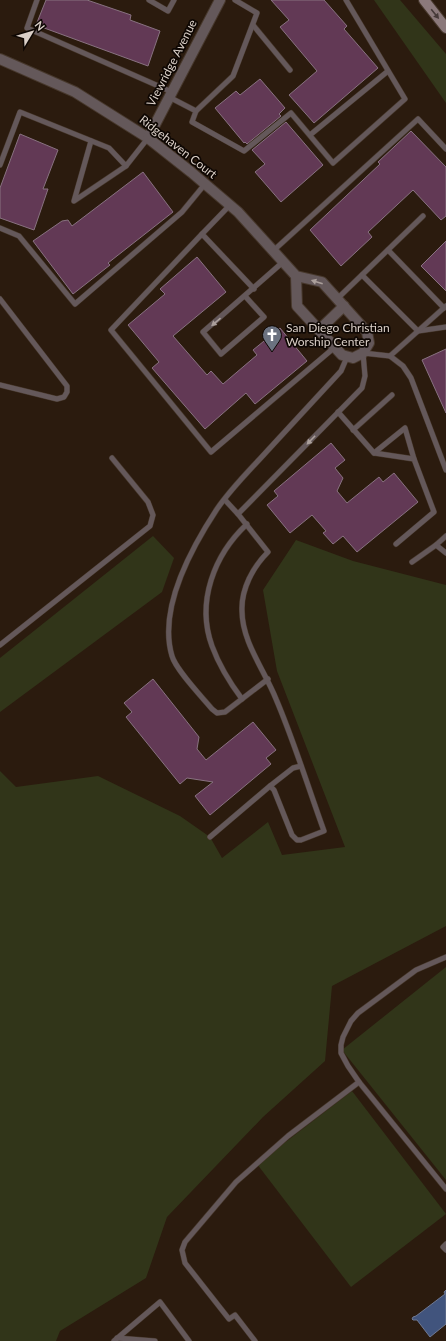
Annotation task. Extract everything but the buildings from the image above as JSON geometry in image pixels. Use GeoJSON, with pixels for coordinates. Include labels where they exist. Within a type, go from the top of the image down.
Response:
{"type":"FeatureCollection","features":[{"type":"Feature","properties":{"kind":"main road"},"geometry":{"type":"LineString","coordinates":[[424,0],[446,28]]}},
{"type":"Feature","properties":{"kind":"street","name":"Viewridge Avenue"},"geometry":{"type":"LineString","coordinates":[[148,138],[219,0]]}},
{"type":"Feature","properties":{"kind":"street","name":"Ridgehaven Court"},"geometry":{"type":"LineString","coordinates":[[0,59],[75,92],[148,138],[238,212],[296,276]]}},
{"type":"Feature","properties":{"kind":"street"},"geometry":{"type":"LineString","coordinates":[[296,276],[322,282],[367,332],[369,343],[363,353],[353,358],[347,357],[342,354],[319,330],[297,306],[296,276]]}},
{"type":"Feature","properties":{"kind":"street"},"geometry":{"type":"LineString","coordinates":[[319,330],[341,303]]}},
{"type":"Feature","properties":{"kind":"lane"},"geometry":{"type":"LineString","coordinates":[[36,0],[27,28],[171,94],[196,111]]}},
{"type":"Feature","properties":{"kind":"lane"},"geometry":{"type":"LineString","coordinates":[[149,0],[168,11],[174,0]]}},
{"type":"Feature","properties":{"kind":"lane"},"geometry":{"type":"LineString","coordinates":[[235,0],[257,14],[233,76],[196,111],[192,122],[244,151],[291,113],[333,163],[405,99],[346,0]]}},
{"type":"Feature","properties":{"kind":"lane"},"geometry":{"type":"LineString","coordinates":[[253,25],[290,70]]}},
{"type":"Feature","properties":{"kind":"lane"},"geometry":{"type":"LineString","coordinates":[[310,135],[388,71]]}},
{"type":"Feature","properties":{"kind":"lane"},"geometry":{"type":"LineString","coordinates":[[0,165],[20,112],[109,148],[126,166]]}},
{"type":"Feature","properties":{"kind":"lane"},"geometry":{"type":"LineString","coordinates":[[273,251],[418,119],[446,149]]}},
{"type":"Feature","properties":{"kind":"lane"},"geometry":{"type":"LineString","coordinates":[[91,141],[74,201],[126,166],[148,138]]}},
{"type":"Feature","properties":{"kind":"lane"},"geometry":{"type":"LineString","coordinates":[[0,228],[19,236],[75,304],[182,212],[205,184]]}},
{"type":"Feature","properties":{"kind":"lane"},"geometry":{"type":"LineString","coordinates":[[230,205],[111,330],[211,452],[335,347]]}},
{"type":"Feature","properties":{"kind":"lane"},"geometry":{"type":"LineString","coordinates":[[341,303],[362,275],[423,216]]}},
{"type":"Feature","properties":{"kind":"lane"},"geometry":{"type":"LineString","coordinates":[[202,234],[254,288]]}},
{"type":"Feature","properties":{"kind":"lane"},"geometry":{"type":"LineString","coordinates":[[388,250],[445,307],[390,356]]}},
{"type":"Feature","properties":{"kind":"lane"},"geometry":{"type":"LineString","coordinates":[[245,296],[264,317],[221,354],[203,332],[283,262]]}},
{"type":"Feature","properties":{"kind":"lane"},"geometry":{"type":"LineString","coordinates":[[362,275],[418,331]]}},
{"type":"Feature","properties":{"kind":"lane"},"geometry":{"type":"LineString","coordinates":[[0,299],[67,386],[67,390],[64,397],[57,400],[0,385]]}},
{"type":"Feature","properties":{"kind":"lane"},"geometry":{"type":"LineString","coordinates":[[418,331],[446,327]]}},
{"type":"Feature","properties":{"kind":"lane"},"geometry":{"type":"LineString","coordinates":[[238,514],[362,388],[365,376],[363,353],[390,356],[403,366],[411,378],[446,470]]}},
{"type":"Feature","properties":{"kind":"lane"},"geometry":{"type":"LineString","coordinates":[[268,679],[225,712],[217,713],[212,709],[177,666],[172,657],[169,642],[170,613],[174,596],[197,543],[218,508],[237,483],[341,371],[347,357]]}},
{"type":"Feature","properties":{"kind":"lane"},"geometry":{"type":"LineString","coordinates":[[353,430],[392,395]]}},
{"type":"Feature","properties":{"kind":"lane"},"geometry":{"type":"LineString","coordinates":[[338,412],[374,453],[414,459]]}},
{"type":"Feature","properties":{"kind":"lane"},"geometry":{"type":"LineString","coordinates":[[374,453],[405,428],[414,459],[434,512],[396,544]]}},
{"type":"Feature","properties":{"kind":"lane"},"geometry":{"type":"LineString","coordinates":[[0,645],[150,526],[153,515],[148,502],[112,458]]}},
{"type":"Feature","properties":{"kind":"lane"},"geometry":{"type":"LineString","coordinates":[[225,500],[247,524],[268,552],[259,561],[249,579],[244,593],[242,611],[243,624],[248,638],[277,699],[324,831],[301,840],[297,840],[292,835],[274,790],[270,786]]}},
{"type":"Feature","properties":{"kind":"lane"},"geometry":{"type":"LineString","coordinates":[[242,699],[228,679],[211,645],[208,635],[206,609],[210,582],[216,565],[229,543],[247,524]]}},
{"type":"Feature","properties":{"kind":"lane"},"geometry":{"type":"LineString","coordinates":[[412,562],[446,536]]}},
{"type":"Feature","properties":{"kind":"lane"},"geometry":{"type":"LineString","coordinates":[[436,545],[446,553]]}},
{"type":"Feature","properties":{"kind":"lane"},"geometry":{"type":"LineString","coordinates":[[210,837],[293,768],[301,766]]}},
{"type":"Feature","properties":{"kind":"lane"},"geometry":{"type":"LineString","coordinates":[[446,957],[416,970],[358,1013],[351,1022],[341,1044],[341,1053],[359,1082],[446,1189]]}},
{"type":"Feature","properties":{"kind":"lane"},"geometry":{"type":"LineString","coordinates":[[255,1341],[235,1315],[229,1319],[185,1263],[183,1257],[183,1246],[187,1238],[236,1182],[288,1136],[359,1082]]}},
{"type":"Feature","properties":{"kind":"lane"},"geometry":{"type":"LineString","coordinates":[[446,1244],[443,1247],[446,1250]]}},
{"type":"Feature","properties":{"kind":"lane"},"geometry":{"type":"LineString","coordinates":[[116,1340],[160,1302],[189,1341]]}},
{"type":"Feature","properties":{"kind":"lane"},"geometry":{"type":"LineString","coordinates":[[116,1340],[155,1341]]}},
{"type":"Feature","properties":{"kind":"green space"},"geometry":{"type":"Polygon","coordinates":[[[374,0],[400,0],[446,54],[446,103],[374,0]]]}},
{"type":"Feature","properties":{"kind":"green space"},"geometry":{"type":"Polygon","coordinates":[[[153,536],[174,558],[162,592],[0,712],[0,658],[153,536]]]}},
{"type":"Feature","properties":{"kind":"green space"},"geometry":{"type":"Polygon","coordinates":[[[296,540],[353,561],[446,585],[446,926],[332,986],[325,1061],[263,1117],[167,1217],[146,1278],[60,1331],[56,1341],[0,1341],[0,771],[16,787],[98,776],[180,816],[210,837],[222,858],[268,822],[282,855],[345,847],[277,671],[263,590],[296,540]]]}},
{"type":"Feature","properties":{"kind":"green space"},"geometry":{"type":"Polygon","coordinates":[[[446,967],[446,1180],[342,1050],[446,967]]]}},
{"type":"Feature","properties":{"kind":"green space"},"geometry":{"type":"Polygon","coordinates":[[[352,1091],[446,1214],[351,1287],[257,1164],[352,1091]]]}},
{"type":"Feature","properties":{"kind":"water"},"geometry":{"type":"Polygon","coordinates":[[[446,1290],[446,1324],[430,1337],[417,1320],[412,1319],[445,1294],[444,1292],[446,1290]]]}},
{"type":"Feature","properties":{"kind":"place","name":"San Diego Christian Worship Center"},"geometry":{"type":"Point","coordinates":[272,352]}}]}
